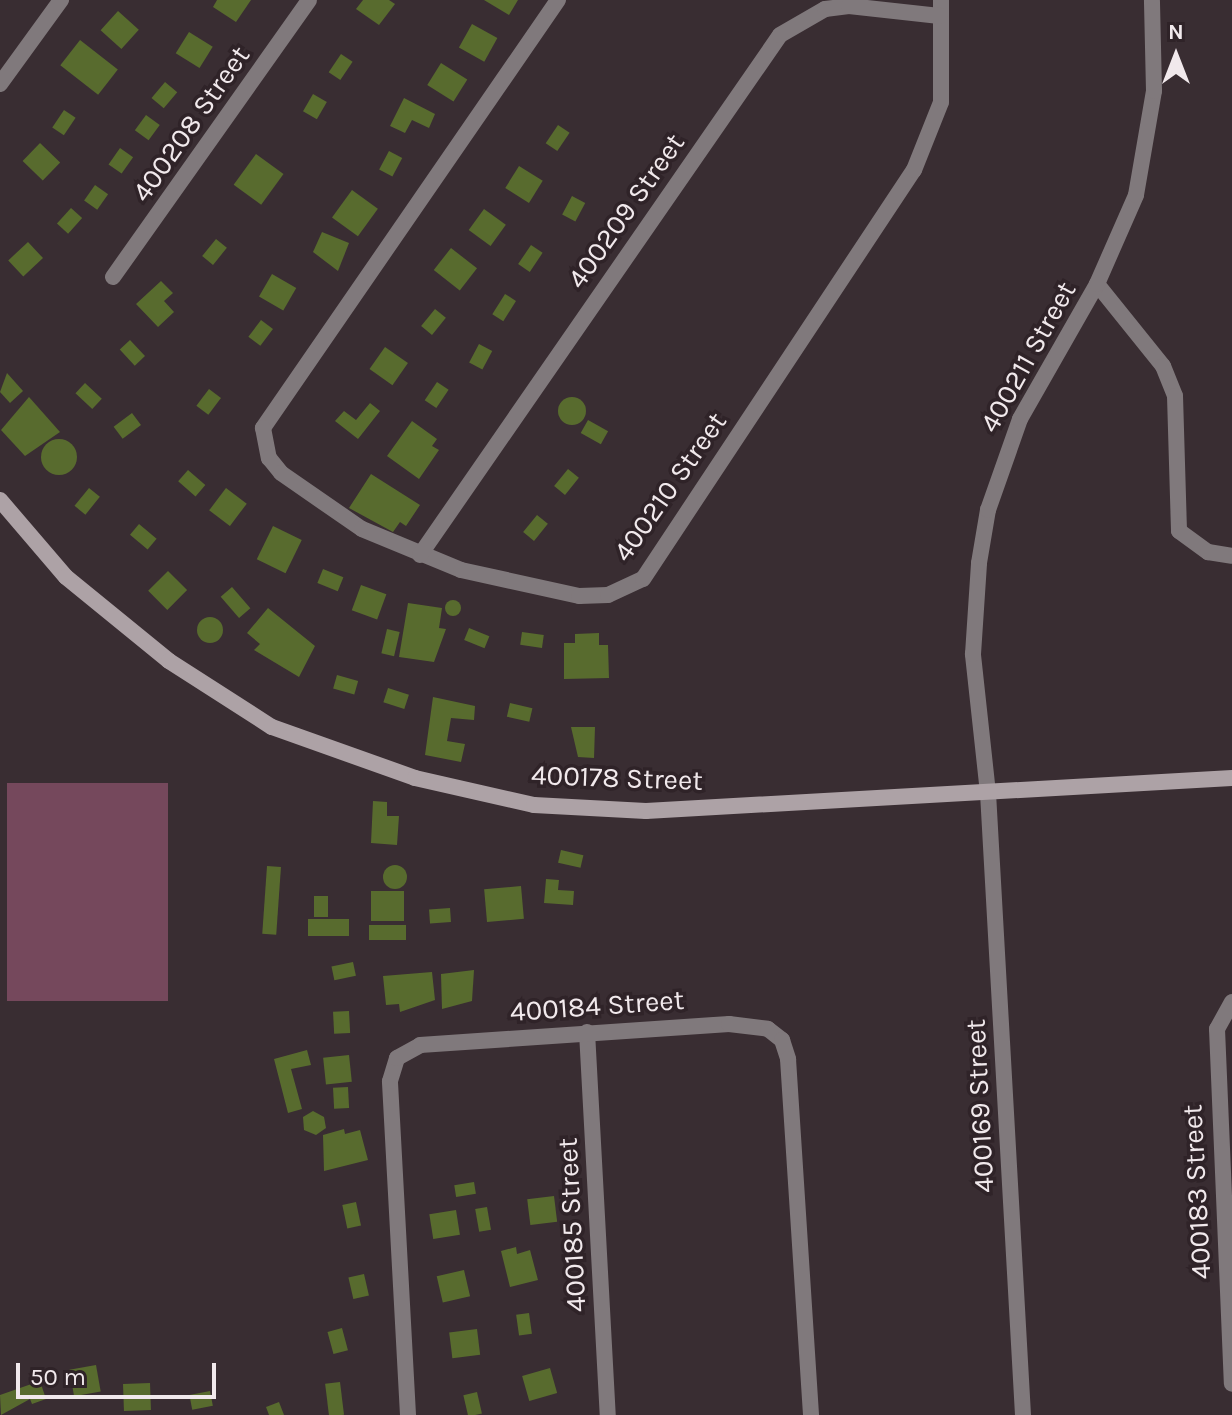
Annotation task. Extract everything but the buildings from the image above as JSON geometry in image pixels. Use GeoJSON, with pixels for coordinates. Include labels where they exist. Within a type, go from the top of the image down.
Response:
{"type":"FeatureCollection","features":[{"type":"Feature","properties":{"kind":"street"},"geometry":{"type":"LineString","coordinates":[[0,84],[61,0]]}},
{"type":"Feature","properties":{"kind":"street","name":"400208 Street"},"geometry":{"type":"LineString","coordinates":[[113,277],[309,0]]}},
{"type":"Feature","properties":{"kind":"street","name":"400210 Street"},"geometry":{"type":"LineString","coordinates":[[558,0],[263,428],[269,458],[307,496],[420,555],[461,570],[579,596],[608,595],[643,579],[931,140],[941,102],[940,8]]}},
{"type":"Feature","properties":{"kind":"street","name":"400211 Street"},"geometry":{"type":"LineString","coordinates":[[988,793],[973,654],[988,510],[1020,419],[1097,284],[1146,162],[1154,91],[1152,0]]}},
{"type":"Feature","properties":{"kind":"street","name":"400209 Street"},"geometry":{"type":"LineString","coordinates":[[420,555],[780,35],[802,19],[837,7],[940,8]]}},
{"type":"Feature","properties":{"kind":"street"},"geometry":{"type":"LineString","coordinates":[[1097,284],[1163,366],[1175,396],[1179,531],[1208,552],[1232,556]]}},
{"type":"Feature","properties":{"kind":"street","name":"400178 Street"},"geometry":{"type":"LineString","coordinates":[[0,500],[66,577],[169,661],[272,727],[415,778],[534,805],[646,811],[1232,778]]}},
{"type":"Feature","properties":{"kind":"street","name":"400169 Street"},"geometry":{"type":"LineString","coordinates":[[988,793],[1023,1415]]}},
{"type":"Feature","properties":{"kind":"street","name":"400183 Street"},"geometry":{"type":"LineString","coordinates":[[1232,1002],[1217,1029],[1232,1384]]}},
{"type":"Feature","properties":{"kind":"street","name":"400184 Street"},"geometry":{"type":"LineString","coordinates":[[408,1415],[392,1069],[406,1049],[420,1045],[587,1032],[755,1024],[782,1040],[811,1415]]}},
{"type":"Feature","properties":{"kind":"street","name":"400185 Street"},"geometry":{"type":"LineString","coordinates":[[587,1032],[608,1415]]}},
{"type":"Feature","properties":{"kind":"shaded area"},"geometry":{"type":"Polygon","coordinates":[[[7,783],[168,783],[168,1001],[7,1001],[7,783]]]}}]}
